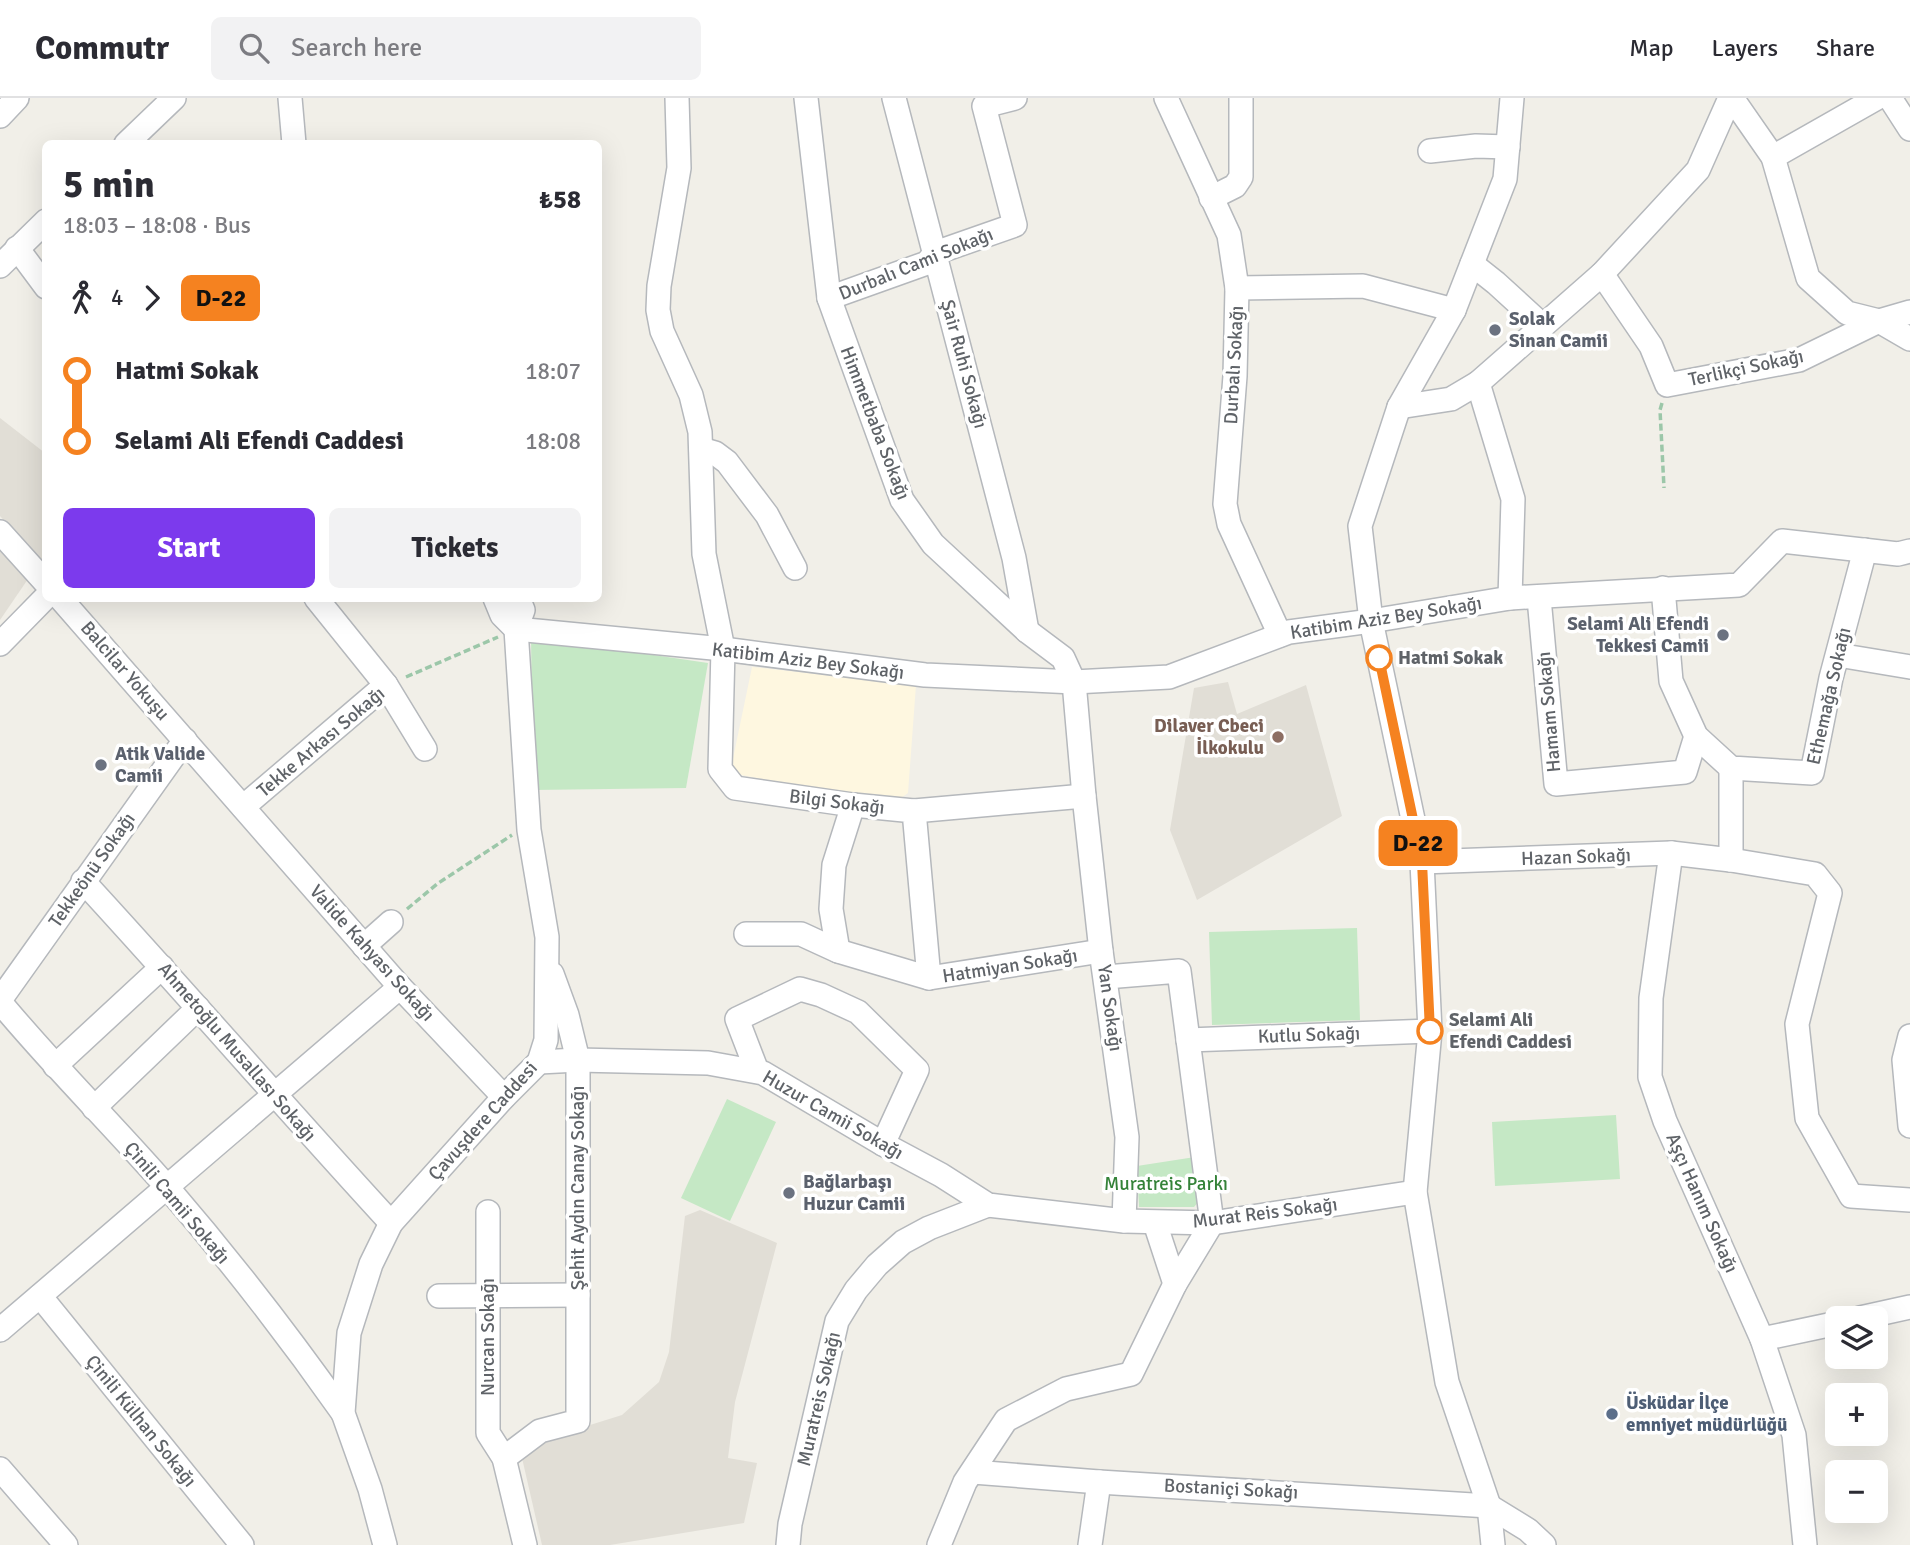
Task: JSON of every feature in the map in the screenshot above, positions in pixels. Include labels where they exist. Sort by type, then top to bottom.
[{"type":"street","points":[[0,116],[17,98]]},
{"type":"street","points":[[130,140],[174,98]]},
{"type":"street","points":[[290,98],[294,140]]},
{"type":"street","points":[[306,98],[309,140]]},
{"type":"street","name":"Bilgi Sokağı","points":[[677,98],[679,168],[659,286],[658,310],[662,331],[696,412],[701,449],[705,554],[723,649],[720,769],[735,789],[914,811]]},
{"type":"street","name":"Himmetbaba Sokağı","points":[[806,98],[829,298],[902,500],[933,544],[1027,631],[1063,658],[1074,682]]},
{"type":"street","name":"Şair Ruhi Sokağı","points":[[894,98],[1014,558],[1027,631]]},
{"type":"street","name":"Durbalı Cami Sokağı","points":[[829,298],[927,263],[935,253],[1015,225],[984,106],[1016,98]]},
{"type":"street","name":"Durbalı Sokağı","points":[[1166,98],[1230,235],[1237,288],[1235,376],[1225,503],[1229,524],[1280,635]]},
{"type":"street","points":[[1211,198],[1235,186],[1241,177],[1241,98]]},
{"type":"street","points":[[1493,1545],[1489,1506],[1447,1382],[1415,1192],[1430,1031],[1422,862],[1371,621],[1360,526],[1399,407],[1454,310],[1505,179],[1512,98]]},
{"type":"street","points":[[1399,407],[1451,399],[1478,383],[1602,274],[1698,170],[1731,98],[1773,157],[1808,278],[1847,313],[1879,321],[1910,338]]},
{"type":"street","points":[[1773,157],[1848,105],[1877,98]]},
{"type":"street","points":[[1890,98],[1910,129]]},
{"type":"street","points":[[1430,151],[1476,146],[1508,147]]},
{"type":"street","points":[[0,266],[9,252],[42,224]]},
{"type":"street","points":[[9,252],[42,283]]},
{"type":"street","points":[[1472,264],[1496,282],[1543,326]]},
{"type":"street","points":[[1602,274],[1651,346],[1667,384]]},
{"type":"street","points":[[1237,288],[1363,286],[1454,310]]},
{"type":"street","name":"Terlikçi Sokağı","points":[[1667,384],[1799,360],[1879,321],[1910,312]]},
{"type":"street","points":[[1478,383],[1513,499],[1510,598]]},
{"type":"street","points":[[701,449],[715,453],[727,462],[766,514],[795,568]]},
{"type":"street","points":[[0,532],[42,579]]},
{"type":"street","name":"Katibim Aziz Bey Sokağı","points":[[516,629],[723,649],[925,676],[1074,682],[1169,677],[1289,632],[1510,598],[1739,585],[1782,541],[1898,554],[1910,551]]},
{"type":"street","name":"Ethemağa Sokağı","points":[[1731,768],[1812,773],[1865,550]]},
{"type":"street","points":[[1663,588],[1671,681],[1696,736],[1731,768],[1731,860]]},
{"type":"street","name":"Hamam Sokağı","points":[[1539,598],[1556,784],[1685,772],[1696,736]]},
{"type":"street","points":[[0,644],[42,601]]},
{"type":"street","points":[[319,602],[386,685],[425,749]]},
{"type":"street","points":[[497,602],[502,615],[516,629]]},
{"type":"street","name":"Çavuşdere Caddesi","points":[[385,1545],[370,1489],[343,1413],[349,1333],[371,1264],[391,1223],[504,1097],[540,1062],[546,1040],[547,937],[529,830],[516,629],[523,610],[520,602]]},
{"type":"street","name":"Balcilar Yokuşu","points":[[74,603],[243,807]]},
{"type":"street","points":[[1838,655],[1910,667]]},
{"type":"street","name":"Yan Sokağı","points":[[1074,682],[1101,951],[1127,1137],[1124,1221]]},
{"type":"street","name":"Tekke Arkası Sokağı","points":[[243,807],[386,685]]},
{"type":"street","name":"Tekkeönü Sokağı","points":[[0,1001],[185,740]]},
{"type":"street","points":[[929,978],[914,811],[1084,796]]},
{"type":"street","points":[[838,951],[831,909],[834,865],[853,805]]},
{"type":"street","name":"Valide Kahyası Sokağı","points":[[243,807],[400,987],[504,1097]]},
{"type":"street","name":"Hazan Sokağı","points":[[1422,862],[1671,853],[1815,874],[1830,893],[1797,1024],[1807,1118],[1851,1196],[1910,1200]]},
{"type":"street","name":"Aşçı Hanım Sokağı","points":[[1671,853],[1651,999],[1650,1077],[1665,1121],[1762,1339],[1794,1435],[1805,1545]]},
{"type":"street","name":"Ahmetoğlu Musallası Sokağı","points":[[83,881],[391,1223]]},
{"type":"street","points":[[364,946],[391,922]]},
{"type":"street","name":"Hatmiyan Sokağı","points":[[746,934],[801,934],[838,951],[929,978],[1101,951]]},
{"type":"street","name":"Şehit Aydın Canay Sokağı","points":[[504,1458],[540,1431],[579,1421],[578,1060],[567,1014],[547,960]]},
{"type":"street","points":[[55,1066],[162,967]]},
{"type":"street","points":[[939,1545],[965,1482],[1006,1420],[1066,1389],[1131,1374],[1175,1284],[1212,1223],[1178,971],[1106,977]]},
{"type":"street","points":[[0,1331],[400,987]]},
{"type":"street","points":[[757,1071],[737,1019],[800,989],[821,995],[858,1012],[917,1070],[883,1144]]},
{"type":"street","name":"Çinili Camii Sokağı","points":[[0,1001],[55,1066],[167,1187],[295,1345],[343,1413]]},
{"type":"street","points":[[94,1108],[198,1008]]},
{"type":"street","name":"Kutlu Sokağı","points":[[1188,1040],[1430,1031]]},
{"type":"street","points":[[1910,1037],[1904,1060],[1910,1126]]},
{"type":"street","name":"Huzur Camii Sokağı","points":[[540,1062],[578,1060],[708,1063],[757,1071],[941,1175],[988,1205]]},
{"type":"street","name":"Murat Reis Sokağı","points":[[988,1205],[1124,1221],[1212,1223],[1415,1192]]},
{"type":"street","name":"Muratreis Sokağı","points":[[788,1545],[790,1524],[837,1321],[849,1300],[877,1265],[902,1242],[929,1228],[988,1205]]},
{"type":"street","name":"Nurcan Sokağı","points":[[488,1212],[488,1433],[504,1458],[525,1545]]},
{"type":"street","points":[[1155,1223],[1175,1284]]},
{"type":"street","name":"Çinili Külhan Sokağı","points":[[40,1296],[242,1545]]},
{"type":"street","points":[[439,1296],[578,1296]]},
{"type":"street","points":[[1888,1312],[1910,1307]]},
{"type":"street","points":[[1762,1339],[1825,1326]]},
{"type":"street","points":[[0,1469],[66,1545]]},
{"type":"street","name":"Bostaniçi Sokağı","points":[[974,1472],[1489,1506]]},
{"type":"street","points":[[1090,1545],[1099,1482]]},
{"type":"street","points":[[1489,1506],[1528,1530],[1544,1545]]},
{"type":"path","name":"Terlikçi Sokağı","points":[[1664,488],[1660,410],[1667,384]]},
{"type":"path","name":"Tekke Arkası Sokağı","points":[[386,685],[516,629]]},
{"type":"path","points":[[391,922],[437,884],[509,836],[529,830]]},
{"type":"shaded area","points":[[0,418],[42,451],[42,563],[0,516]]},
{"type":"shaded area","points":[[0,547],[28,579],[0,620]]},
{"type":"shaded area","points":[[752,667],[916,685],[908,793],[901,798],[832,792],[730,773]]},
{"type":"shaded area","points":[[1228,682],[1237,714],[1306,685],[1342,816],[1197,900],[1170,830],[1194,688]]},
{"type":"shaded area","points":[[700,1210],[777,1243],[735,1402],[728,1458],[757,1463],[744,1523],[610,1545],[542,1545],[522,1458],[542,1440],[622,1415],[659,1382],[669,1352],[685,1216]]},
{"type":"green space","points":[[531,637],[708,663],[686,788],[533,790]]},
{"type":"green space","points":[[1357,928],[1360,1020],[1212,1025],[1209,932]]},
{"type":"green space","points":[[727,1099],[776,1122],[730,1221],[681,1198]]},
{"type":"green space","points":[[1616,1115],[1620,1179],[1495,1186],[1492,1122]]},
{"type":"green space","name":"Muratreis Parkı","points":[[1195,1157],[1200,1200],[1194,1207],[1139,1207],[1137,1166]]},
{"type":"bus line","name":"D-22","points":[[1379,658],[1422,862],[1430,1031]]},
{"type":"place","name":"Solak Sinan Camii","points":[[1495,330]]},
{"type":"place","name":"Selami Ali Efendi Tekkesi Camii","points":[[1723,635]]},
{"type":"place","name":"Hatmi Sokak","points":[[1379,658]]},
{"type":"place","name":"Dilaver Cbeci İlkokulu","points":[[1278,737]]},
{"type":"place","name":"Atik Valide Camii","points":[[101,765]]},
{"type":"place","name":"Selami Ali Efendi Caddesi","points":[[1430,1031]]},
{"type":"place","name":"Bağlarbaşı Huzur Camii","points":[[789,1193]]},
{"type":"place","name":"Üsküdar İlçe emniyet müdürlüğü","points":[[1612,1414]]}]
